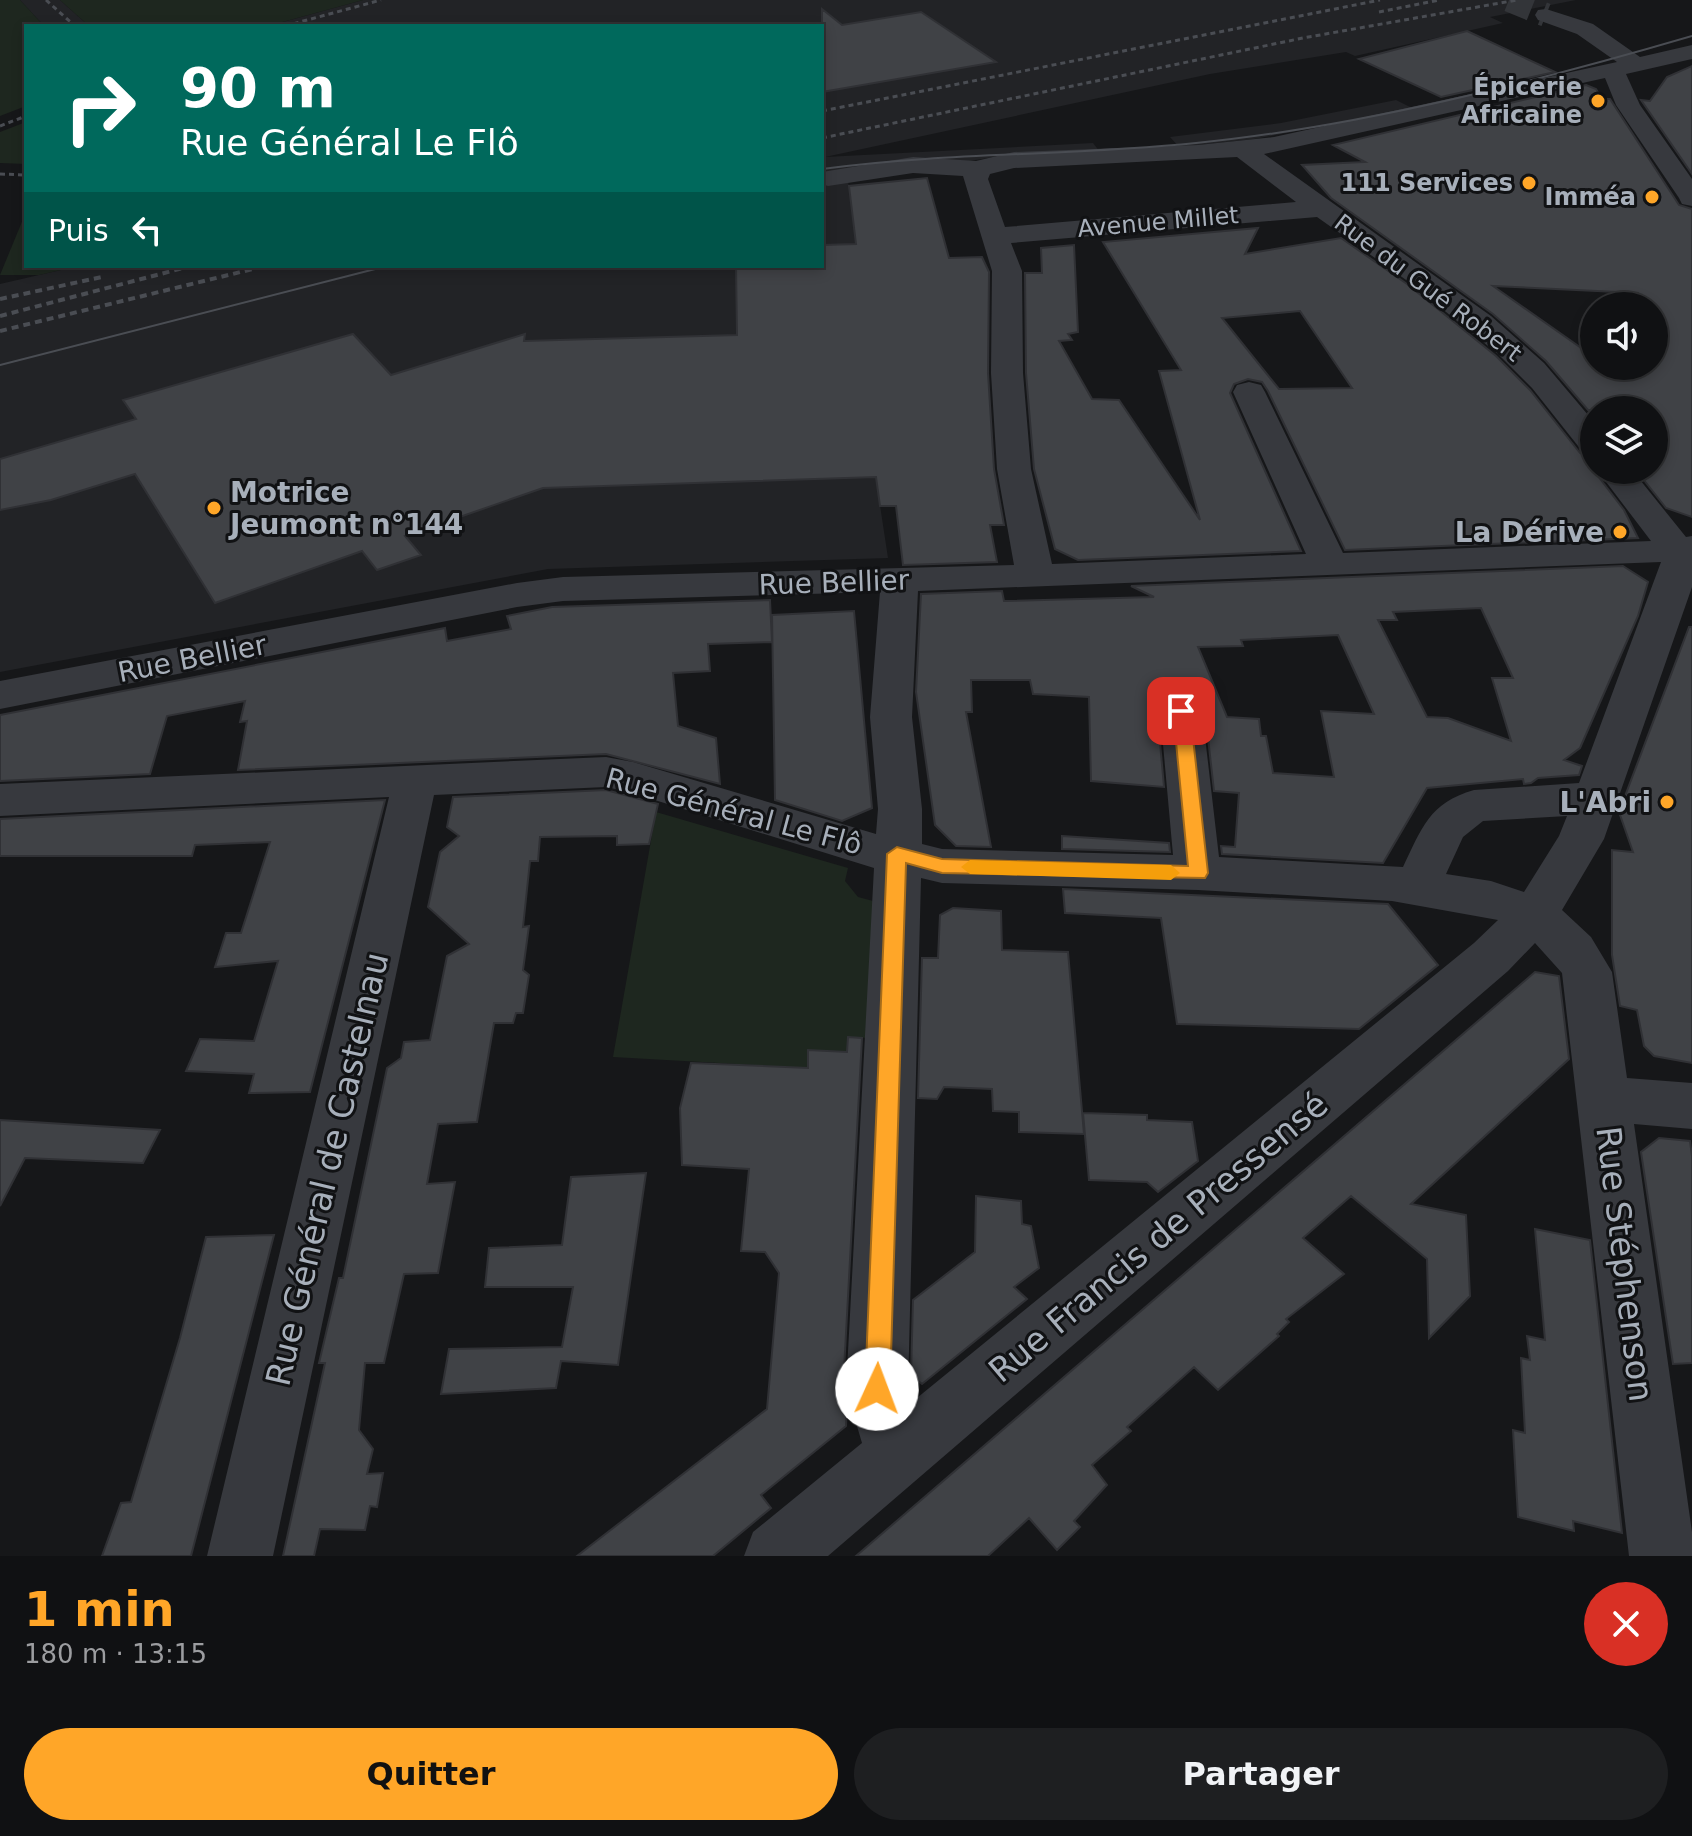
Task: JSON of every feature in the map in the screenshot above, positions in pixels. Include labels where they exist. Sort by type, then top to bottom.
[{"type":"street","points":[[828,178],[913,165],[978,169],[1014,160],[1245,150],[1692,52]]},
{"type":"street","points":[[1625,68],[1628,105],[1692,198]]},
{"type":"street","name":"Rue du Gué Robert","points":[[1245,150],[1262,166],[1509,347],[1547,384],[1580,426]]},
{"type":"street","points":[[978,169],[975,179],[1007,271],[1007,373],[1014,469],[1035,575]]},
{"type":"street","name":"Avenue Millet","points":[[994,236],[1323,208]]},
{"type":"street","points":[[1249,392],[1329,564]]},
{"type":"street","points":[[1417,886],[1444,829],[1456,816],[1474,806],[1594,798],[1678,577],[1685,548],[1627,484]]},
{"type":"street","name":"Rue Bellier","points":[[0,695],[517,595],[563,589],[897,581],[1685,548]]},
{"type":"street","points":[[897,581],[899,591],[891,717],[900,809],[877,1389],[898,1456]]},
{"type":"street","points":[[1181,711],[1198,873]]},
{"type":"street","name":"Rue Général Le Flô","points":[[0,800],[606,772],[633,777],[853,846],[942,866],[1198,873],[1417,886],[1491,899],[1535,914]]},
{"type":"street","name":"Rue Général de Castelnau","points":[[240,1556],[415,781]]},
{"type":"street","name":"Rue Francis de Pressensé","points":[[777,1556],[1491,957],[1535,914],[1581,839],[1594,798]]},
{"type":"street","name":"Rue Stéphenson","points":[[1535,914],[1574,950],[1587,972],[1662,1556]]},
{"type":"street","points":[[1603,1099],[1692,1106]]},
{"type":"shaded area","points":[[0,0],[20,0],[42,24],[24,24],[24,107],[0,116]]},
{"type":"shaded area","points":[[20,0],[60,0],[87,24],[42,24]]},
{"type":"shaded area","points":[[60,0],[363,0],[275,24],[87,24]]},
{"type":"shaded area","points":[[363,0],[1576,0],[1490,17],[1503,23],[1355,56],[1346,52],[1210,74],[825,157],[1093,143],[1100,152],[994,157],[848,181],[882,408],[878,492],[888,558],[548,569],[0,672],[0,284],[69,268],[824,268],[824,24],[275,24]]},
{"type":"shaded area","points":[[1396,100],[1414,109],[1254,139],[1179,147],[1170,137],[1281,123]]},
{"type":"shaded area","points":[[24,123],[24,164],[0,163],[0,132]]},
{"type":"shaded area","points":[[24,217],[24,268],[69,268],[39,275],[0,275]]},
{"type":"shaded area","points":[[656,812],[848,868],[845,881],[858,897],[873,901],[868,1038],[848,1037],[847,1052],[808,1050],[808,1068],[613,1057]]},
{"type":"building","points":[[822,9],[842,25],[921,12],[996,62],[824,92]]},
{"type":"building","points":[[1467,31],[1555,72],[1441,97],[1359,59]]},
{"type":"building","points":[[1692,66],[1692,174],[1641,100],[1650,101],[1667,77]]},
{"type":"building","points":[[1586,85],[1596,89],[1602,99],[1610,99],[1679,205],[1692,209],[1692,517],[1666,508],[1647,484],[1668,484],[1668,396],[1580,396],[1580,401],[1546,361],[1493,314],[1331,198],[1302,165],[1365,162],[1333,145]]},
{"type":"building","points":[[927,178],[949,258],[982,257],[989,272],[988,373],[994,469],[1004,525],[990,525],[997,562],[903,565],[896,506],[880,506],[876,477],[543,488],[405,536],[421,555],[377,570],[362,551],[215,603],[135,474],[51,500],[0,510],[0,459],[136,419],[123,400],[353,334],[391,375],[525,334],[524,341],[737,335],[736,268],[824,268],[824,245],[856,244],[849,186]]},
{"type":"building","points":[[1258,228],[1245,254],[1341,238],[1407,284],[1496,356],[1530,390],[1580,453],[1580,484],[1604,484],[1624,510],[1638,538],[1345,550],[1268,391],[1262,382],[1248,379],[1234,384],[1230,393],[1301,551],[1078,560],[1055,549],[1034,469],[1026,373],[1025,273],[1042,273],[1041,248],[1074,245],[1078,332],[1068,334],[1072,340],[1059,341],[1092,399],[1119,400],[1200,520],[1159,371],[1181,370],[1103,242]],"holes":[[[1300,311],[1352,388],[1279,389],[1222,318]]]},
{"type":"building","points":[[1623,566],[1648,582],[1638,616],[1580,748],[1564,760],[1582,766],[1579,775],[1538,778],[1524,784],[1523,779],[1427,788],[1383,863],[1222,854],[1221,846],[1235,847],[1239,793],[1214,791],[1205,711],[1199,699],[1180,694],[1165,698],[1157,709],[1164,787],[1091,781],[1089,697],[1033,694],[1030,680],[971,680],[972,712],[966,712],[991,847],[956,846],[935,825],[916,692],[921,594],[1002,591],[1004,601],[1154,597],[1131,586]],"holes":[[[1481,608],[1513,678],[1492,678],[1511,741],[1448,718],[1427,717],[1378,620],[1397,620],[1393,612]],[[1338,635],[1374,714],[1321,711],[1334,777],[1273,773],[1266,736],[1261,736],[1259,719],[1227,717],[1198,647],[1243,646],[1241,640]]]},
{"type":"building","points":[[770,600],[772,642],[708,644],[710,671],[673,673],[678,726],[716,738],[720,784],[606,754],[238,770],[247,721],[240,722],[245,701],[167,716],[150,774],[0,781],[0,715],[445,628],[447,641],[511,629],[507,616],[552,607]]},
{"type":"building","points":[[854,611],[872,808],[842,821],[775,800],[772,615]]},
{"type":"building","points":[[1689,627],[1692,627],[1692,1063],[1654,1056],[1644,1046],[1637,1010],[1620,1006],[1612,955],[1612,850],[1633,852],[1619,812]]},
{"type":"building","points":[[606,790],[658,804],[649,844],[617,845],[617,836],[540,837],[538,861],[530,861],[523,927],[529,926],[523,970],[529,975],[523,1013],[516,1013],[513,1023],[494,1023],[477,1122],[438,1124],[427,1184],[455,1182],[438,1273],[404,1274],[384,1363],[365,1363],[359,1430],[373,1449],[367,1474],[383,1473],[377,1507],[370,1506],[365,1530],[320,1529],[314,1556],[283,1556],[325,1363],[319,1363],[339,1278],[343,1278],[387,1068],[401,1058],[404,1042],[430,1040],[447,956],[469,944],[428,907],[440,852],[459,836],[447,827],[453,797]]},
{"type":"building","points":[[385,800],[310,1092],[249,1093],[254,1074],[186,1071],[200,1039],[254,1041],[278,961],[215,967],[226,933],[241,933],[270,842],[195,845],[192,856],[0,856],[0,819]]},
{"type":"building","points":[[1062,836],[1169,843],[1170,852],[1062,849]]},
{"type":"building","points":[[1063,889],[1388,904],[1438,965],[1359,1029],[1177,1024],[1161,918],[1065,913]]},
{"type":"building","points":[[953,908],[1001,911],[1002,950],[1068,952],[1084,1134],[1019,1132],[1019,1112],[993,1111],[992,1089],[944,1087],[937,1099],[918,1098],[922,958],[938,958],[940,915]]},
{"type":"building","points":[[1535,972],[1559,976],[1569,1059],[1411,1204],[1466,1215],[1470,1296],[1429,1338],[1427,1259],[1351,1196],[1303,1238],[1344,1274],[1286,1319],[1289,1322],[1277,1334],[1279,1336],[1218,1390],[1194,1367],[1127,1427],[1131,1431],[1092,1465],[1107,1485],[1074,1521],[1080,1527],[1057,1550],[1029,1518],[988,1556],[856,1556]]},
{"type":"building","points":[[848,1037],[862,1038],[843,1389],[847,1404],[846,1426],[761,1495],[771,1508],[713,1556],[577,1556],[767,1409],[779,1273],[765,1252],[741,1251],[749,1169],[682,1165],[680,1108],[691,1063],[808,1068],[808,1050],[847,1052]]},
{"type":"building","points":[[1083,1113],[1147,1115],[1147,1120],[1192,1122],[1198,1161],[1158,1192],[1147,1182],[1089,1180]]},
{"type":"building","points":[[0,1120],[160,1130],[143,1163],[25,1158],[0,1206]]},
{"type":"building","points":[[1659,1138],[1690,1141],[1692,1363],[1673,1364],[1641,1152]]},
{"type":"building","points":[[646,1173],[618,1365],[561,1361],[556,1388],[441,1394],[449,1349],[562,1347],[573,1287],[485,1287],[489,1248],[562,1245],[571,1177]]},
{"type":"building","points":[[976,1196],[1021,1201],[1022,1224],[1031,1226],[1039,1268],[1014,1287],[1027,1299],[922,1384],[911,1375],[913,1300],[975,1252]]},
{"type":"building","points":[[1535,1229],[1590,1240],[1622,1533],[1573,1521],[1574,1531],[1518,1517],[1513,1430],[1525,1433],[1521,1358],[1530,1360],[1527,1336],[1545,1340]]},
{"type":"building","points":[[274,1235],[191,1556],[102,1556],[121,1503],[131,1502],[180,1338],[206,1237]]},
{"type":"tunnel","points":[[1509,0],[1546,15]]},
{"type":"tram line","points":[[824,169],[915,160],[1149,147],[1257,136],[1446,101],[1692,36]]},
{"type":"tram line","points":[[0,365],[379,268]]},
{"type":"railway","points":[[46,0],[73,24]]},
{"type":"railway","points":[[292,24],[381,0]]},
{"type":"railway","points":[[824,111],[1380,0]]},
{"type":"railway","points":[[1379,12],[1439,0]]},
{"type":"railway","points":[[824,138],[1303,38],[1517,0]]},
{"type":"railway","points":[[0,126],[24,117]]},
{"type":"railway","points":[[0,174],[24,175]]},
{"type":"railway","points":[[0,316],[183,268]]},
{"type":"railway","points":[[0,331],[257,268]]},
{"type":"railway","points":[[0,299],[102,277]]},
{"type":"slow traffic","points":[[970,867],[1171,873]]},
{"type":"place","name":"Épicerie Africaine","points":[[1598,101]]},
{"type":"place","name":"111 Services","points":[[1529,183]]},
{"type":"place","name":"Imméa","points":[[1652,197]]},
{"type":"place","name":"Motrice Jeumont n°144","points":[[214,508]]},
{"type":"place","name":"La Dérive","points":[[1620,532]]},
{"type":"place","name":"L'Abri","points":[[1667,802]]},
{"type":"route","points":[[877,1389],[897,854],[942,866],[1198,873],[1181,711]]}]
